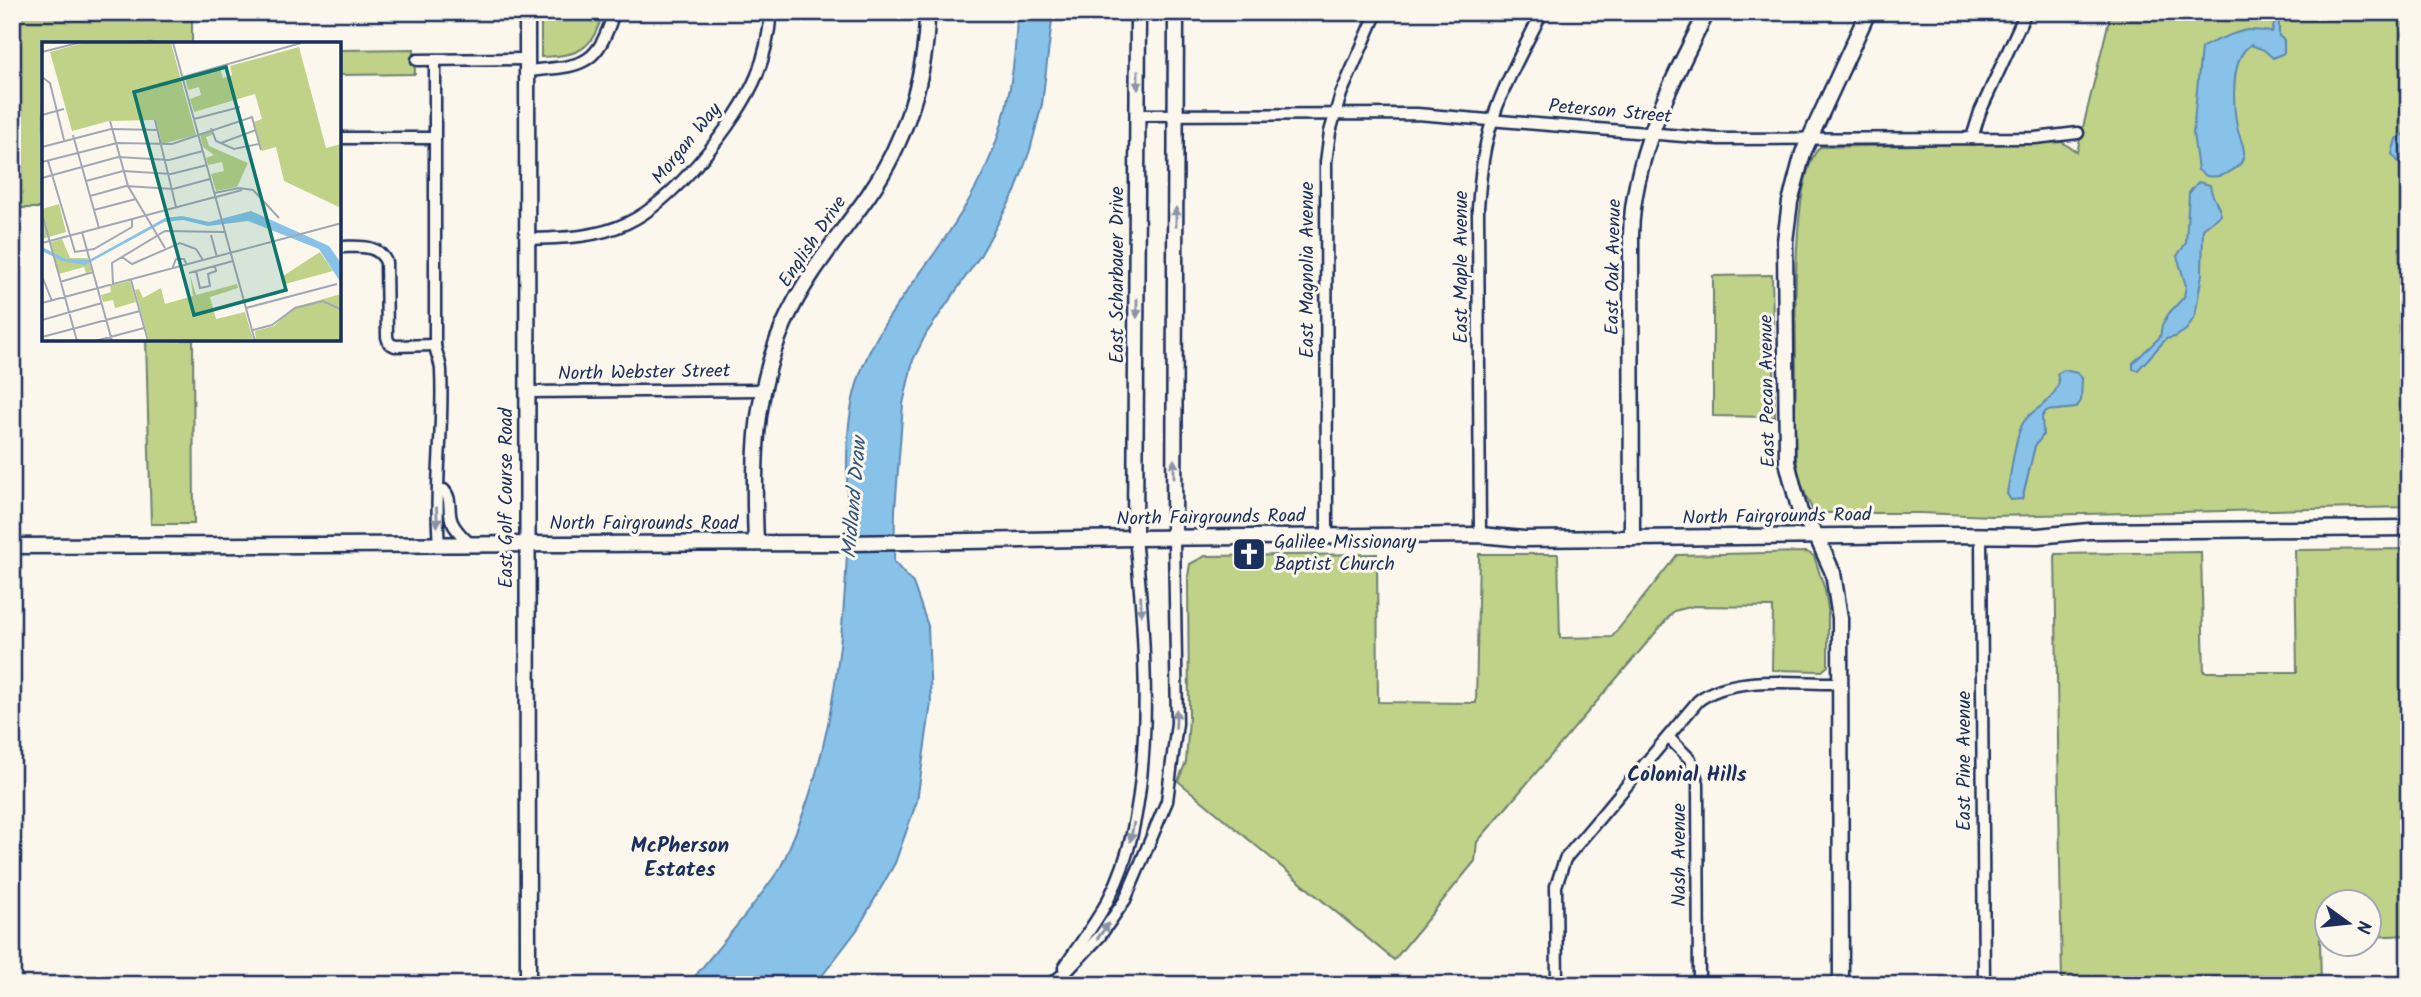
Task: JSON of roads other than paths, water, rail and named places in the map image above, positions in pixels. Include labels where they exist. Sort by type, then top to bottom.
[{"type":"main road","name":"East Golf Course Road","points":[[527,12],[527,985]]},
{"type":"main road","name":"English Drive","points":[[757,543],[756,440],[762,390],[779,336],[801,290],[832,242],[869,194],[895,147],[918,83],[925,51],[927,12]]},
{"type":"main road","name":"East Scharbauer Drive","points":[[1135,538],[1138,12]]},
{"type":"main road","points":[[1174,538],[1176,12]]},
{"type":"main road","name":"East Oak Avenue","points":[[1632,538],[1632,225],[1638,175],[1661,107],[1707,12]]},
{"type":"main road","name":"East Pecan Avenue","points":[[1841,985],[1840,618],[1837,590],[1827,556],[1799,508],[1790,477],[1786,444],[1785,241],[1790,202],[1803,153],[1868,12]]},
{"type":"main road","name":"North Fairgrounds Road","points":[[12,546],[848,544],[1480,535],[1524,539],[1816,535],[2038,536],[2089,531],[2409,528]]},
{"type":"street","points":[[417,60],[564,69],[588,60],[600,47],[614,12]]},
{"type":"street","name":"Morgan Way","points":[[527,239],[583,237],[618,227],[643,215],[669,195],[727,125],[749,92],[765,50],[771,12]]},
{"type":"street","name":"East Magnolia Avenue","points":[[1327,536],[1326,172],[1330,132],[1335,114],[1347,77],[1377,12]]},
{"type":"street","name":"East Maple Avenue","points":[[1480,535],[1478,208],[1485,150],[1493,119],[1542,12]]},
{"type":"street","points":[[1972,138],[1980,112],[2011,49],[2025,12]]},
{"type":"street","points":[[435,60],[435,345],[441,369],[439,490],[436,509],[439,545]]},
{"type":"street","name":"Peterson Street","points":[[1138,115],[1417,114],[1718,139],[2035,138],[2078,133]]},
{"type":"street","points":[[341,138],[435,138]]},
{"type":"street","points":[[341,247],[366,247],[383,255],[386,262],[389,343],[395,346],[435,345]]},
{"type":"street","name":"North Webster Street","points":[[526,392],[762,390]]},
{"type":"street","points":[[439,490],[447,493],[451,503],[451,520],[470,544]]},
{"type":"street","name":"East Pine Avenue","points":[[1981,536],[1984,985]]},
{"type":"street","points":[[1053,982],[1110,896],[1128,852],[1140,791],[1144,694],[1141,597],[1135,538]]},
{"type":"street","points":[[1053,982],[1100,936],[1125,900],[1167,801],[1177,723],[1174,538]]},
{"type":"street","points":[[1557,985],[1556,886],[1560,869],[1570,850],[1700,699],[1717,689],[1746,683],[1840,683]]},
{"type":"street","name":"Nash Avenue","points":[[1668,737],[1690,759],[1698,783],[1699,985]]},
{"type":"water","name":"Midland Draw","points":[[1017,12],[1053,12],[1042,104],[1030,150],[1015,192],[980,256],[926,334],[913,360],[903,404],[894,562],[913,583],[928,626],[931,703],[917,801],[895,863],[857,930],[815,985],[688,985],[780,868],[807,802],[826,733],[838,661],[847,554],[847,445],[852,401],[864,363],[881,330],[950,230],[986,166],[1007,102]]},
{"type":"water","points":[[2268,12],[2282,12],[2279,16],[2279,36],[2284,40],[2284,53],[2273,58],[2264,50],[2251,45],[2244,51],[2236,70],[2234,94],[2238,129],[2244,149],[2243,158],[2231,171],[2219,176],[2207,176],[2198,170],[2193,133],[2201,48],[2245,31],[2272,32],[2275,20]]},
{"type":"water","points":[[2409,131],[2409,172],[2392,154],[2396,139]]},
{"type":"water","points":[[2198,182],[2210,185],[2221,215],[2203,229],[2202,274],[2195,316],[2186,330],[2166,339],[2138,370],[2133,369],[2133,363],[2160,337],[2162,325],[2169,313],[2184,297],[2186,286],[2177,256],[2186,243],[2189,193]]},
{"type":"water","points":[[2064,370],[2077,373],[2082,378],[2081,401],[2076,408],[2046,411],[2042,417],[2043,435],[2035,446],[2022,499],[2011,500],[2007,494],[2021,427],[2030,415],[2051,397],[2059,382],[2057,374]]},
{"type":"place","name":"Galilee Missionary Baptist Church","points":[[1249,554]]},
{"type":"district","name":"Colonial Hills","points":[[1687,775]]},
{"type":"district","name":"McPherson Estates","points":[[680,858]]}]
